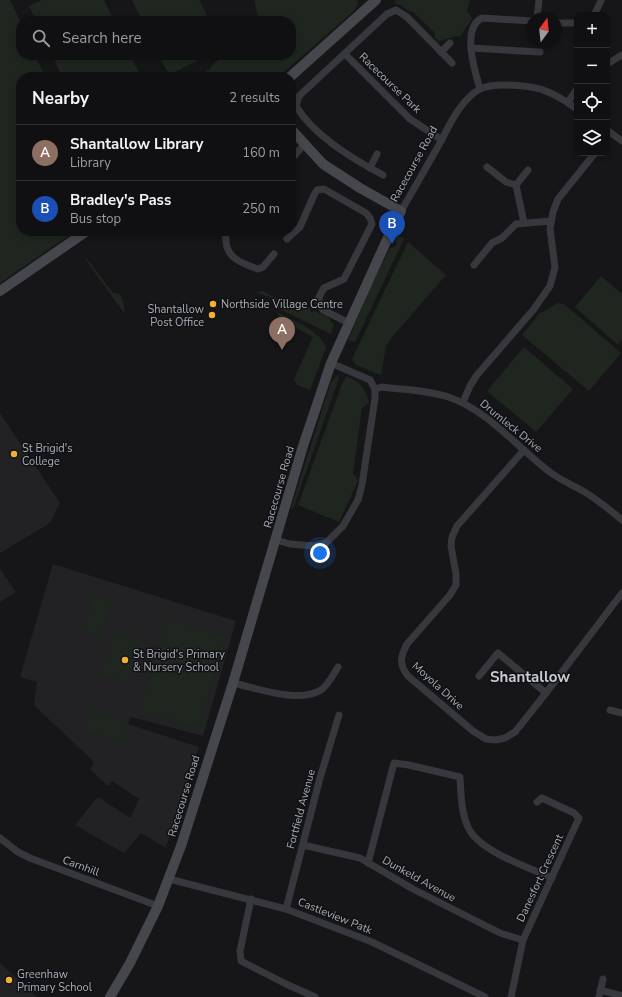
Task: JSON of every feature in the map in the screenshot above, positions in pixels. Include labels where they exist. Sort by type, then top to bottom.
[{"type":"main road","points":[[295,72],[372,1]]},
{"type":"main road","points":[[296,134],[323,164],[360,188],[401,211]]},
{"type":"main road","name":"Racecourse Road","points":[[115,996],[158,906],[181,846],[233,683],[303,446],[332,363],[349,322],[401,211]]},
{"type":"main road","points":[[0,291],[80,236]]},
{"type":"street","points":[[538,12],[539,0]]},
{"type":"street","points":[[596,12],[601,2]]},
{"type":"street","name":"Racecourse Park","points":[[383,175],[334,145],[302,115],[296,106],[299,96],[387,14],[396,10],[407,17],[452,63]]},
{"type":"street","points":[[526,21],[482,18],[477,20],[471,40],[471,48],[480,89],[487,86],[537,88],[548,91],[574,107]]},
{"type":"street","points":[[562,23],[574,23]]},
{"type":"street","points":[[441,52],[450,43]]},
{"type":"street","points":[[471,48],[540,52]]},
{"type":"street","name":"Racecourse Park","points":[[345,54],[410,119],[442,140]]},
{"type":"street","points":[[610,62],[622,55]]},
{"type":"street","name":"Racecourse Road","points":[[401,211],[458,111],[471,96],[480,89]]},
{"type":"street","points":[[568,102],[574,93]]},
{"type":"street","points":[[610,134],[622,141]]},
{"type":"street","points":[[296,154],[305,144]]},
{"type":"street","points":[[370,168],[377,154]]},
{"type":"street","points":[[462,402],[477,374],[534,309],[550,286],[555,267],[550,229],[553,212],[558,199],[593,156]]},
{"type":"street","points":[[487,167],[506,182],[516,185]]},
{"type":"street","points":[[516,185],[528,170]]},
{"type":"street","points":[[516,185],[524,223]]},
{"type":"street","points":[[296,231],[300,227],[317,190],[324,189],[366,213],[370,218],[372,224],[344,279],[324,288],[319,297],[319,303],[323,310],[349,322]]},
{"type":"street","points":[[474,265],[492,243],[502,238],[516,224],[551,221]]},
{"type":"street","points":[[226,236],[226,248],[233,258],[252,267],[258,269],[263,267],[274,254]]},
{"type":"street","points":[[287,239],[290,236]]},
{"type":"street","points":[[276,540],[290,544],[314,546],[326,543],[343,526],[358,500],[362,484],[375,398],[375,389],[370,380],[332,363]]},
{"type":"street","name":"Drumleck Drive","points":[[375,389],[382,387],[429,393],[450,397],[462,402],[479,413],[552,473],[584,492],[622,520]]},
{"type":"street","name":"Moyola Drive","points":[[524,450],[457,526],[452,537],[451,546],[456,574],[456,585],[450,596],[407,644],[402,653],[402,669],[408,676],[473,731],[486,739],[496,740],[505,738],[515,732],[580,650],[622,593]]},
{"type":"street","points":[[479,676],[498,653],[546,693]]},
{"type":"street","points":[[233,683],[271,692],[292,695],[308,695],[321,690],[328,684],[338,667]]},
{"type":"street","points":[[610,710],[622,714]]},
{"type":"street","name":"Fortfield Avenue","points":[[286,908],[339,715]]},
{"type":"street","points":[[368,863],[394,763],[460,777],[464,815],[470,831],[483,846],[552,878]]},
{"type":"street","name":"Danesfort Crescent","points":[[511,997],[523,940],[580,818],[574,813],[542,798],[536,802]]},
{"type":"street","name":"Carnhill","points":[[0,838],[18,852],[30,858],[158,906]]},
{"type":"street","name":"Dunkeld Avenue","points":[[303,845],[360,858],[413,888],[500,933],[523,940]]},
{"type":"street","name":"Castleview Patk","points":[[169,879],[286,908],[372,942],[485,997]]},
{"type":"street","points":[[251,899],[240,951],[241,961],[315,997]]},
{"type":"street","points":[[603,979],[600,994],[622,996]]},
{"type":"shaded area","points":[[0,0],[10,0],[18,16],[16,16],[16,60],[37,60],[43,72],[16,72],[16,236],[68,236],[0,283]]},
{"type":"shaded area","points":[[42,0],[104,0],[112,16],[34,16],[29,6]]},
{"type":"shaded area","points":[[132,0],[199,0],[207,16],[140,16]]},
{"type":"shaded area","points":[[254,0],[357,0],[358,3],[355,10],[284,72],[206,72],[218,60],[296,60],[296,16],[258,16]]},
{"type":"shaded area","points":[[397,0],[470,0],[467,11],[472,18],[461,37],[456,36],[439,41],[435,38],[435,33],[413,12],[394,3]]},
{"type":"shaded area","points":[[54,60],[132,60],[138,72],[60,72]]},
{"type":"shaded area","points":[[162,60],[198,60],[175,72],[168,72]]},
{"type":"shaded area","points":[[396,236],[404,239],[355,342],[348,340],[371,286],[390,248],[395,247],[397,243],[394,240]]},
{"type":"shaded area","points":[[408,242],[446,275],[386,346],[381,375],[356,365],[352,359]]},
{"type":"shaded area","points":[[85,259],[87,259],[113,293],[120,294],[124,305],[125,314]]},
{"type":"shaded area","points":[[601,276],[622,294],[622,340],[618,345],[575,307]]},
{"type":"shaded area","points":[[263,291],[282,302],[306,301],[311,312],[315,311],[328,317],[334,325],[331,334],[277,308],[279,301],[256,292]]},
{"type":"shaded area","points":[[558,303],[564,304],[621,353],[589,391],[522,335],[539,314]]},
{"type":"shaded area","points":[[277,312],[311,330],[326,347],[310,390],[297,385],[294,379],[313,337],[280,319]]},
{"type":"shaded area","points":[[524,347],[573,389],[536,432],[487,391]]},
{"type":"shaded area","points":[[340,375],[293,509],[291,508],[331,382]]},
{"type":"shaded area","points":[[346,376],[355,380],[362,386],[369,403],[362,408],[353,473],[358,481],[339,522],[298,505]]},
{"type":"shaded area","name":"St Brigid's College","points":[[0,413],[60,503],[50,523],[0,553]]},
{"type":"shaded area","name":"St Brigid's Primary & Nursery School","points":[[53,564],[236,621],[203,736],[131,717],[128,724],[199,747],[166,848],[141,833],[124,853],[75,825],[98,797],[130,818],[139,799],[112,781],[108,786],[90,769],[94,762],[34,705],[37,682],[20,677]]},
{"type":"shaded area","points":[[0,569],[16,592],[0,602]]},
{"type":"shaded area","points":[[94,595],[112,600],[101,637],[83,631]]},
{"type":"shaded area","points":[[166,619],[226,637],[199,728],[139,711]]},
{"type":"shaded area","points":[[115,631],[141,639],[128,683],[101,675]]},
{"type":"shaded area","points":[[92,709],[128,722],[121,743],[84,730]]},
{"type":"shaded area","name":"Greenhaw Primary School","points":[[0,963],[37,997],[0,997]]},
{"type":"place","name":"Bradley's Pass","points":[[392,244]]},
{"type":"place","name":"Northside Village Centre","points":[[213,304]]},
{"type":"place","name":"Shantallow Post Office","points":[[212,315]]},
{"type":"place","name":"Shantallow Library","points":[[282,350]]},
{"type":"place","name":"St Brigid's College","points":[[14,454]]},
{"type":"place","name":"St Brigid's Primary & Nursery School","points":[[125,660]]},
{"type":"place","name":"Greenhaw Primary School","points":[[9,980]]},
{"type":"district","name":"Shantallow","points":[[530,677]]}]
